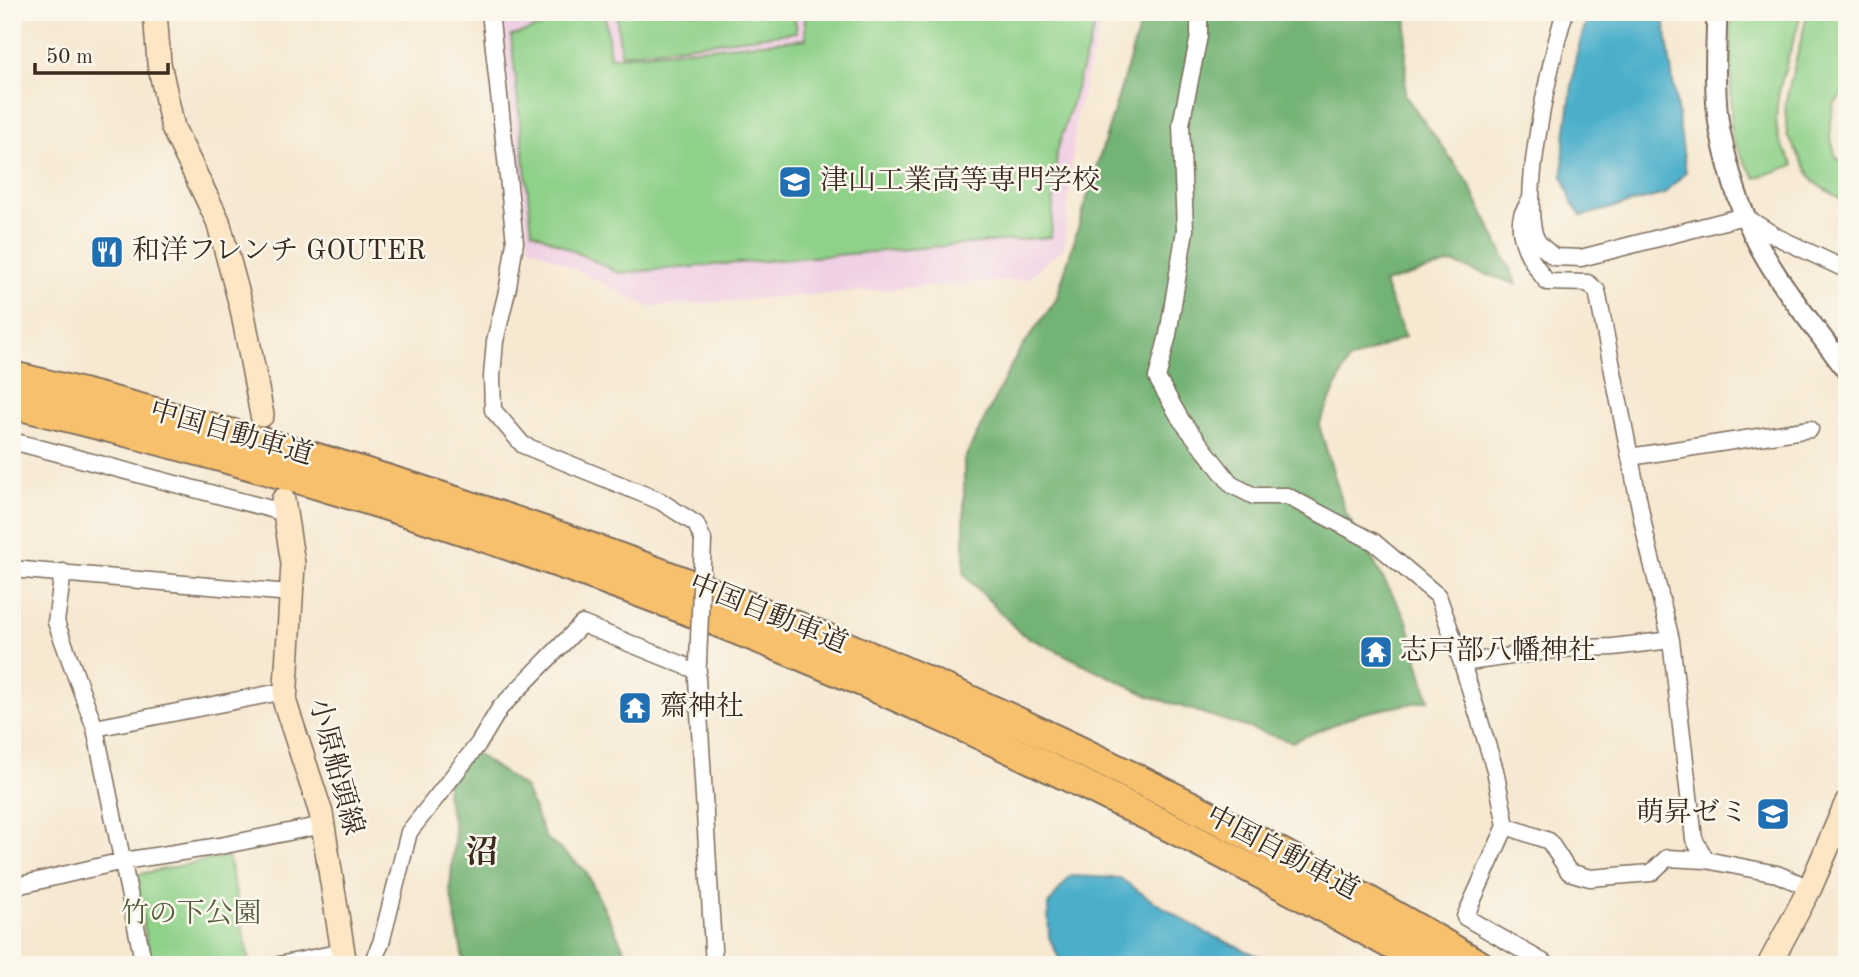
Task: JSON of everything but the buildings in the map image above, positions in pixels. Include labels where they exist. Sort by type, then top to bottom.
[{"type":"highway","name":"中国自動車道","points":[[12,376],[131,405],[362,471],[544,531],[733,600],[968,699],[1090,757],[1325,876],[1480,965]]},
{"type":"highway","name":"中国自動車道","points":[[12,404],[126,432],[359,499],[511,548],[737,631],[960,726],[1081,783],[1316,902],[1427,965]]},
{"type":"main road","points":[[155,12],[159,63],[173,128],[218,221],[242,309],[262,415]]},
{"type":"main road","name":"小原船頭線","points":[[285,507],[293,564],[285,703],[321,813],[343,958]]},
{"type":"main road","points":[[1769,965],[1810,888],[1838,845],[1847,802]]},
{"type":"street","points":[[490,12],[515,242],[495,341],[493,410],[523,445],[660,501],[696,524],[703,540],[698,666],[714,965]]},
{"type":"street","points":[[1199,12],[1199,36],[1181,124],[1185,230],[1168,335],[1157,379],[1181,420],[1232,485],[1254,496],[1287,496],[1362,535],[1438,596],[1495,770],[1506,826],[1465,917],[1548,965]]},
{"type":"street","points":[[1564,12],[1542,111],[1530,200],[1537,242],[1554,257],[1581,258],[1744,216],[1777,237],[1847,270]]},
{"type":"street","points":[[1717,12],[1716,81],[1720,128],[1730,174],[1744,216],[1771,265],[1847,371]]},
{"type":"street","points":[[1530,200],[1522,216],[1524,240],[1531,262],[1547,282],[1588,283],[1597,291],[1630,457],[1671,640],[1694,839],[1706,860]]},
{"type":"street","points":[[1630,457],[1810,429]]},
{"type":"street","points":[[12,441],[285,507]]},
{"type":"street","points":[[12,569],[290,593]]},
{"type":"street","points":[[63,572],[56,622],[95,728],[144,965]]},
{"type":"street","points":[[370,965],[381,943],[409,832],[479,743],[500,708],[582,624],[698,666]]},
{"type":"street","points":[[1462,663],[1560,649],[1613,647],[1671,640]]},
{"type":"street","points":[[95,728],[285,691]]},
{"type":"street","points":[[12,887],[123,861],[220,846],[323,825]]},
{"type":"street","points":[[1506,826],[1549,841],[1569,872],[1590,878],[1651,873],[1667,858],[1706,860],[1777,874],[1810,888]]},
{"type":"street","points":[[279,965],[343,958]]},
{"type":"shaded area","name":"津山工業高等専門学校","points":[[499,12],[1104,12],[1076,117],[1064,247],[1027,279],[650,307],[529,246]]},
{"type":"green space","name":"津山工業高等専門学校","points":[[551,12],[605,12],[610,57],[806,39],[804,12],[1099,12],[1057,152],[1051,237],[619,273],[532,231],[511,36],[543,26]]},
{"type":"green space","points":[[616,12],[794,12],[797,32],[621,54]]},
{"type":"green space","points":[[1144,12],[1407,12],[1405,95],[1470,185],[1517,284],[1451,263],[1384,283],[1405,337],[1348,361],[1319,425],[1345,511],[1407,621],[1429,700],[1359,714],[1292,742],[1149,696],[1020,633],[964,574],[964,460],[1016,356],[1056,300]]},
{"type":"green space","points":[[1731,12],[1801,12],[1776,111],[1780,141],[1794,165],[1756,178],[1731,135]]},
{"type":"green space","points":[[1808,12],[1847,12],[1847,88],[1833,106],[1830,135],[1836,157],[1847,165],[1847,203],[1814,182],[1787,135],[1785,104]]},
{"type":"green space","points":[[475,753],[525,788],[545,837],[585,870],[632,965],[464,965],[450,889],[455,832],[446,793],[455,757]]},
{"type":"green space","name":"竹の下公園","points":[[228,856],[250,965],[151,965],[135,879],[140,874]]},
{"type":"water","points":[[1589,12],[1663,12],[1686,172],[1664,194],[1582,216],[1572,203],[1563,176],[1564,145],[1576,56]]},
{"type":"water","points":[[1070,876],[1120,878],[1202,931],[1278,965],[1062,965],[1049,937],[1048,905]]},
{"type":"place","name":"津山工業高等専門学校","points":[[795,182]]},
{"type":"place","name":"和洋フレンチ GOUTER","points":[[107,252]]},
{"type":"place","name":"志戸部八幡神社","points":[[1376,652]]},
{"type":"place","name":"齋神社","points":[[635,708]]},
{"type":"place","name":"萌昇ゼミ","points":[[1773,814]]},
{"type":"district","name":"沼","points":[[482,854]]}]
